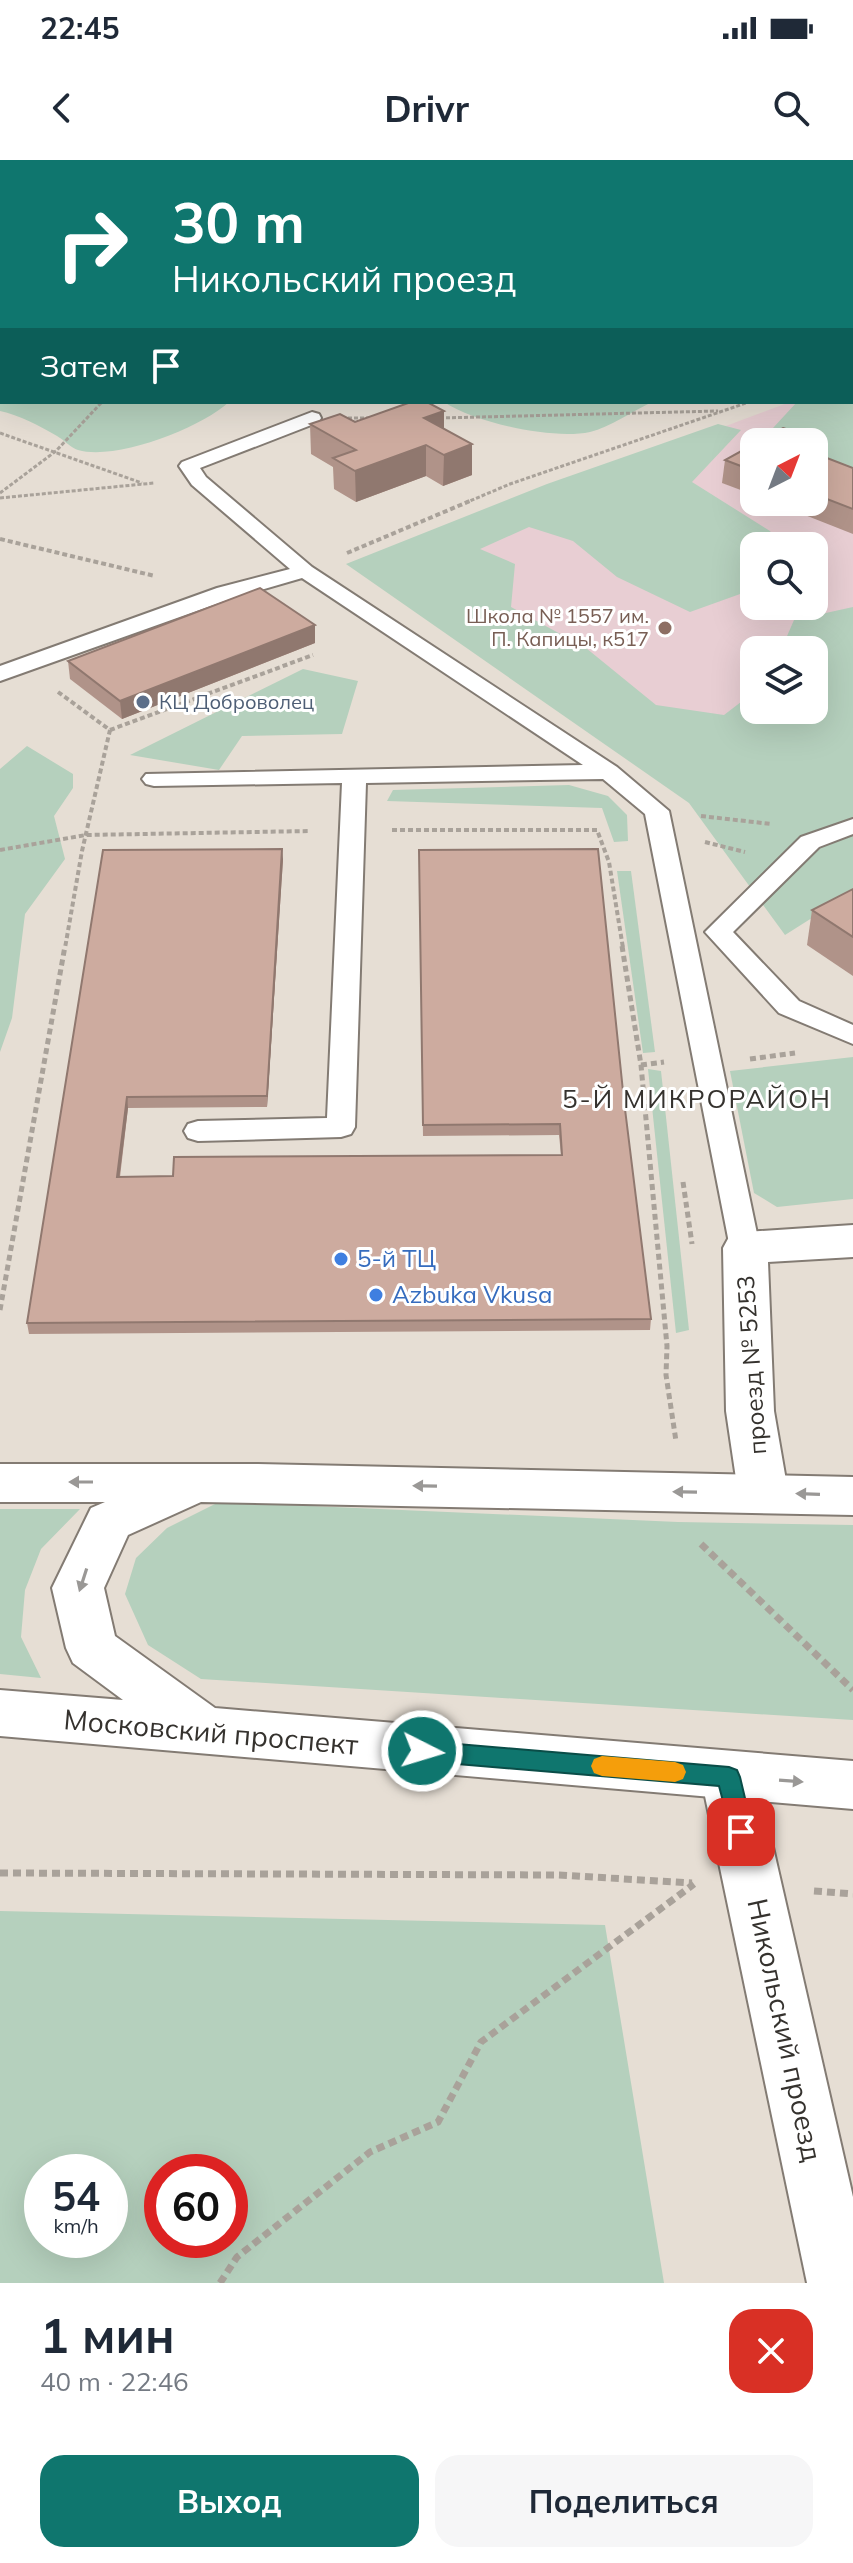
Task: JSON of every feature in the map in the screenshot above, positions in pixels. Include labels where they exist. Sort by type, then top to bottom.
[{"type":"main road","name":"проезд № 5253","points":[[763,1492],[750,1411],[745,1248],[853,1241]]},
{"type":"main road","points":[[198,1482],[109,1522],[78,1588],[92,1648],[207,1733]]},
{"type":"main road","points":[[0,1483],[198,1482],[853,1496]]},
{"type":"main road","name":"Московский проспект","points":[[0,1713],[207,1733],[853,1785]]},
{"type":"main road","name":"Никольский проезд","points":[[729,1777],[840,2283]]},
{"type":"lane","points":[[312,418],[189,466],[199,481],[305,571],[609,772],[659,821],[745,1248]]},
{"type":"lane","points":[[0,674],[225,593],[305,571]]},
{"type":"lane","points":[[154,779],[609,772]]},
{"type":"lane","points":[[198,1131],[341,1127],[354,778]]},
{"type":"lane","points":[[853,826],[810,842],[718,932],[789,1007],[853,1035]]},
{"type":"path","points":[[0,496],[56,451],[100,404]]},
{"type":"path","points":[[305,571],[510,484],[743,404]]},
{"type":"path","points":[[427,418],[723,411]]},
{"type":"path","points":[[312,418],[383,418]]},
{"type":"path","points":[[0,433],[144,484]]},
{"type":"path","points":[[0,496],[199,481]]},
{"type":"path","points":[[0,539],[225,593]]},
{"type":"path","points":[[110,730],[313,655]]},
{"type":"path","points":[[22,666],[110,730]]},
{"type":"path","points":[[0,1310],[2,1282],[86,835],[110,730]]},
{"type":"path","points":[[659,821],[773,825]]},
{"type":"path","points":[[659,821],[789,863]]},
{"type":"path","points":[[0,850],[86,835],[597,830],[609,862],[641,1065],[667,1346],[666,1375],[676,1441]]},
{"type":"path","points":[[662,1047],[664,1062]]},
{"type":"path","points":[[641,1065],[779,1058],[809,1050]]},
{"type":"path","points":[[681,1171],[693,1248]]},
{"type":"path","points":[[689,1533],[853,1690]]},
{"type":"path","points":[[0,1873],[559,1875],[853,1894]]},
{"type":"path","points":[[220,2283],[237,2257],[370,2152],[438,2122],[481,2042],[695,1883]]},
{"type":"shaded area","name":"Школа № 1557 им. П. Капицы, к517","points":[[785,404],[846,404],[853,408],[853,797],[786,819],[367,560]]},
{"type":"green space","points":[[0,404],[226,404],[199,422],[157,440],[114,451],[94,452],[75,449],[37,425],[0,411]]},
{"type":"green space","points":[[448,404],[648,404],[605,426],[574,434],[515,428]]},
{"type":"green space","points":[[795,404],[853,404],[853,472],[828,464],[828,428],[773,428]]},
{"type":"green space","points":[[718,424],[740,430],[692,482],[740,512],[740,516],[746,516],[771,532],[740,532],[740,594],[690,612],[617,577],[573,541],[529,527],[480,549],[515,564],[511,607],[586,648],[656,705],[724,715],[740,703],[740,724],[828,724],[828,636],[787,636],[794,620],[828,620],[828,613],[853,607],[853,892],[785,935],[689,803],[346,564],[547,484]]},
{"type":"green space","points":[[303,669],[358,681],[342,734],[242,736],[219,770],[130,755]]},
{"type":"green space","points":[[27,746],[73,774],[73,788],[54,816],[65,859],[25,914],[12,1018],[0,1052],[0,769]]},
{"type":"green space","points":[[569,785],[608,796],[627,815],[628,841],[614,842],[602,808],[387,801],[393,790]]},
{"type":"green space","points":[[617,871],[631,871],[655,1052],[643,1053]]},
{"type":"green space","points":[[853,1057],[853,1199],[777,1207],[754,1193],[730,1071]]},
{"type":"green space","points":[[648,1069],[661,1071],[689,1330],[676,1333]]},
{"type":"green space","points":[[219,1502],[678,1522],[853,1525],[853,1720],[201,1679],[148,1645],[125,1594],[136,1558],[167,1528]]},
{"type":"green space","points":[[0,1509],[80,1509],[41,1549],[25,1590],[21,1637],[41,1678],[0,1674]]},
{"type":"green space","points":[[0,1911],[605,1925],[664,2283],[0,2283]]},
{"type":"building","points":[[405,404],[431,404],[444,411],[424,418],[472,444],[444,455],[426,445],[355,471],[333,458],[356,450],[310,424],[340,414],[355,422]]},
{"type":"building","points":[[740,452],[740,466],[725,460]]},
{"type":"building","points":[[828,458],[853,468],[853,509],[828,499]]},
{"type":"building","points":[[260,588],[315,625],[120,701],[68,661]]},
{"type":"building","points":[[282,849],[267,1096],[127,1097],[117,1177],[173,1176],[174,1157],[562,1155],[560,1124],[423,1125],[419,850],[598,849],[624,1101],[651,1319],[27,1323],[103,850]]},
{"type":"building","points":[[853,889],[853,937],[812,910]]},
{"type":"slow traffic","points":[[602,1766],[675,1772]]},
{"type":"place","name":"Школа № 1557 им. П. Капицы, к517","points":[[665,628]]},
{"type":"place","name":"КЦ Доброволец","points":[[143,702]]},
{"type":"place","name":"5-й ТЦ","points":[[341,1259]]},
{"type":"place","name":"Azbuka Vkusa","points":[[376,1295]]},
{"type":"district","name":"5-Й МИКРОРАЙОН","points":[[697,1099]]},
{"type":"route","points":[[422,1751],[729,1777],[741,1832]]}]
